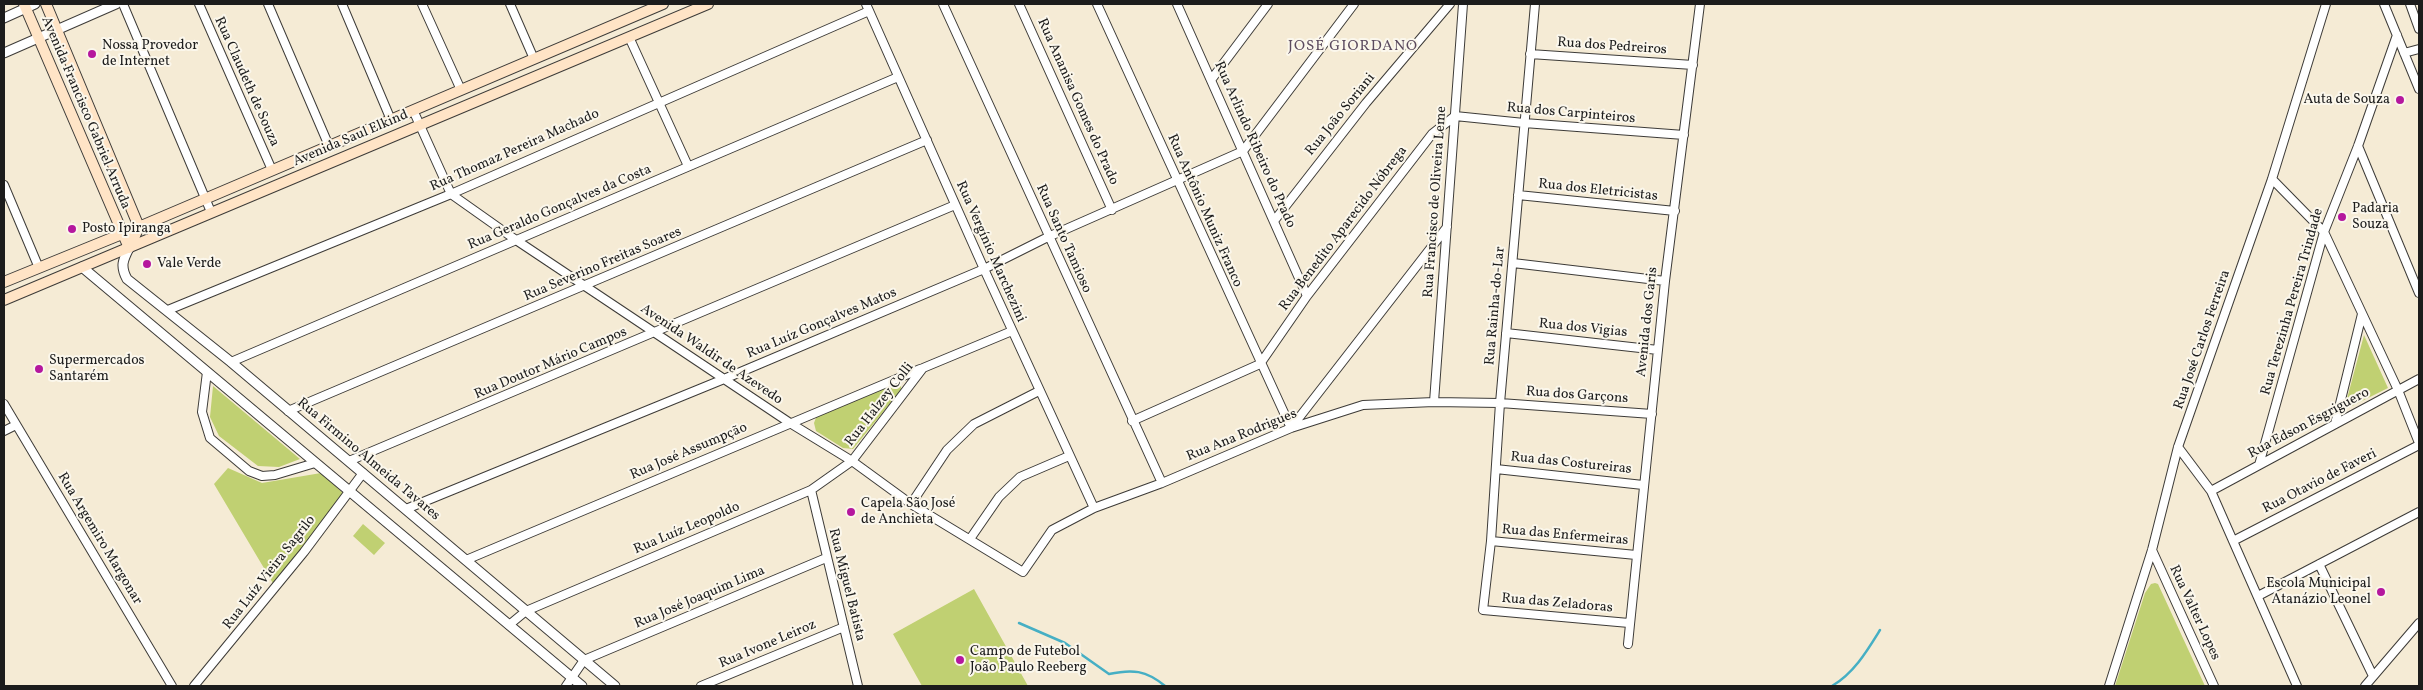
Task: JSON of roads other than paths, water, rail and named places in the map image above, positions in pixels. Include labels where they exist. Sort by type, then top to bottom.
[{"type":"main road","name":"Avenida Francisco Gabriel Arruda","points":[[46,4],[139,227]]},
{"type":"main road","name":"Avenida Saul Elkind","points":[[4,282],[139,227],[663,4]]},
{"type":"main road","name":"Avenida Saul Elkind","points":[[4,300],[708,4]]},
{"type":"main road","name":"Avenida Francisco Gabriel Arruda","points":[[28,5],[38,38],[129,248]]},
{"type":"main road","points":[[560,47],[566,64]]},
{"type":"main road","points":[[129,248],[139,227]]},
{"type":"street","points":[[4,53],[116,4]]},
{"type":"street","points":[[123,4],[211,212]]},
{"type":"street","name":"Rua Claudeth de Souza","points":[[198,4],[272,170]]},
{"type":"street","points":[[268,4],[329,146]]},
{"type":"street","points":[[342,4],[390,120]]},
{"type":"street","points":[[422,4],[461,90]]},
{"type":"street","points":[[510,4],[534,59]]},
{"type":"street","name":"Rua Santo Tamioso","points":[[943,4],[1132,422],[1162,483]]},
{"type":"street","name":"Rua Ananisa Gomes do Prado","points":[[1019,4],[1112,210]]},
{"type":"street","name":"Rua Antônio Muniz Franco","points":[[1097,4],[1260,364],[1291,428]]},
{"type":"street","name":"Rua Arlindo Ribeiro do Prado","points":[[1178,4],[1307,296]]},
{"type":"street","points":[[1211,80],[1268,4]]},
{"type":"street","points":[[1243,151],[1354,4]]},
{"type":"street","name":"Rua João Soriani","points":[[1274,221],[1366,103],[1450,4]]},
{"type":"street","name":"Rua Francisco de Oliveira Leme","points":[[1434,402],[1464,4]]},
{"type":"street","name":"Rua Rainha-do-Lar","points":[[1483,610],[1492,541],[1500,403],[1534,4]]},
{"type":"street","name":"Avenida dos Garis","points":[[1628,644],[1665,281],[1700,4]]},
{"type":"street","name":"Rua José Carlos Ferreira","points":[[2109,686],[2152,550],[2178,447],[2272,179],[2326,4]]},
{"type":"street","points":[[2384,4],[2419,88]]},
{"type":"street","points":[[2410,4],[2419,29]]},
{"type":"street","points":[[4,18],[28,5]]},
{"type":"street","name":"Rua Vergínio Marchezini","points":[[868,8],[1039,391],[1094,508]]},
{"type":"street","name":"Rua Thomaz Pereira Machado","points":[[168,310],[451,194],[868,8]]},
{"type":"street","name":"Rua Terezinha Pereira Trindade","points":[[2258,465],[2324,232],[2358,146],[2397,35]]},
{"type":"street","points":[[629,37],[688,166]]},
{"type":"street","points":[[2404,53],[2419,49]]},
{"type":"street","name":"Rua dos Pedreiros","points":[[1530,54],[1692,65]]},
{"type":"street","name":"Rua Geraldo Gonçalves da Costa","points":[[231,362],[898,77]]},
{"type":"street","points":[[413,110],[451,194]]},
{"type":"street","name":"Rua dos Carpinteiros","points":[[1455,116],[1524,124],[1684,135]]},
{"type":"street","name":"Rua Benedito Aparecido Nóbrega","points":[[1260,364],[1307,296],[1432,134],[1455,116]]},
{"type":"street","name":"Rua Severino Freitas Soares","points":[[288,411],[927,140]]},
{"type":"street","points":[[2358,146],[2419,293]]},
{"type":"street","name":"Rua Luíz Gonçalves Matos","points":[[406,509],[724,379],[984,269],[1048,237],[1177,182],[1243,151]]},
{"type":"street","points":[[2272,179],[2324,232],[2398,390],[2419,444]]},
{"type":"street","points":[[4,185],[39,268]]},
{"type":"street","name":"Avenida Waldir de Azevedo","points":[[451,194],[656,334],[790,423],[852,461],[911,504],[1023,572]]},
{"type":"street","name":"Rua dos Eletricistas","points":[[1518,195],[1674,211]]},
{"type":"street","name":"Rua Doutor Mário Campos","points":[[349,461],[656,334],[956,205]]},
{"type":"street","points":[[1291,428],[1447,227]]},
{"type":"street","name":"Rua Firmino Almeida Tavares","points":[[129,248],[122,260],[122,270],[128,279],[231,362],[615,686]]},
{"type":"street","points":[[1512,263],[1665,281]]},
{"type":"street","points":[[82,267],[509,625],[569,683],[582,686]]},
{"type":"street","points":[[2335,424],[2362,314]]},
{"type":"street","name":"Rua Halzey Colli","points":[[852,461],[923,368],[1012,331]]},
{"type":"street","name":"Rua dos Vigias","points":[[1506,333],[1658,350]]},
{"type":"street","points":[[1132,422],[1260,364]]},
{"type":"street","name":"Rua José Assumpção","points":[[466,560],[923,368]]},
{"type":"street","points":[[207,372],[202,412],[210,438],[248,471],[262,476],[275,475],[315,463]]},
{"type":"street","name":"Rua Edson Esgriguero","points":[[2211,491],[2419,379]]},
{"type":"street","points":[[911,504],[947,450],[974,424],[1039,391]]},
{"type":"street","name":"Rua Ana Rodrigues","points":[[1023,572],[1052,530],[1094,508],[1162,483],[1291,428],[1363,405],[1434,402],[1500,403]]},
{"type":"street","name":"Rua dos Garçons","points":[[1500,403],[1652,414]]},
{"type":"street","name":"Rua Argemiro Margonar","points":[[4,404],[172,686]]},
{"type":"street","points":[[4,431],[16,426]]},
{"type":"street","name":"Rua Otavio de Faveri","points":[[2233,541],[2419,444]]},
{"type":"street","points":[[2178,447],[2211,491],[2297,686]]},
{"type":"street","points":[[970,539],[999,497],[1020,477],[1069,456]]},
{"type":"street","name":"Rua Luíz Leopoldo","points":[[509,625],[526,611],[811,490],[852,461]]},
{"type":"street","name":"Rua das Costureiras","points":[[1496,468],[1643,485]]},
{"type":"street","name":"Rua Luíz Vieira Sagrilo","points":[[194,686],[304,552],[363,473]]},
{"type":"street","name":"Rua Miguel Batista","points":[[811,490],[858,686]]},
{"type":"street","points":[[2258,596],[2419,512]]},
{"type":"street","name":"Rua das Enfermeiras","points":[[1492,541],[1636,555]]},
{"type":"street","name":"Rua Valter Lopes","points":[[2152,550],[2214,686]]},
{"type":"street","name":"Rua José Joaquim Lima","points":[[584,660],[826,558]]},
{"type":"street","points":[[2319,564],[2373,676]]},
{"type":"street","name":"Rua das Zeladoras","points":[[1483,610],[1629,623]]},
{"type":"street","points":[[2365,686],[2419,624]]},
{"type":"street","name":"Rua Ivone Leiroz","points":[[701,686],[844,627]]},
{"type":"street","points":[[569,683],[584,660]]},
{"type":"waterway","points":[[1019,623],[1065,643],[1109,674],[1138,672],[1151,677],[1165,686]]},
{"type":"waterway","points":[[1832,686],[1847,675],[1865,654],[1880,630]]},
{"type":"place","name":"Nossa Provedor de Internet","points":[[92,54]]},
{"type":"place","name":"Auta de Souza","points":[[2400,100]]},
{"type":"place","name":"Padaria Souza","points":[[2342,217]]},
{"type":"place","name":"Posto Ipiranga","points":[[72,229]]},
{"type":"place","name":"Vale Verde","points":[[147,264]]},
{"type":"place","name":"Supermercados Santarém","points":[[39,369]]},
{"type":"place","name":"Capela São José de Anchieta","points":[[851,512]]},
{"type":"place","name":"Escola Municipal Atanázio Leonel","points":[[2381,592]]},
{"type":"place","name":"Campo de Futebol João Paulo Reeberg","points":[[960,660]]},
{"type":"district","name":"JOSÉ GIORDANO","points":[[1353,47]]}]
